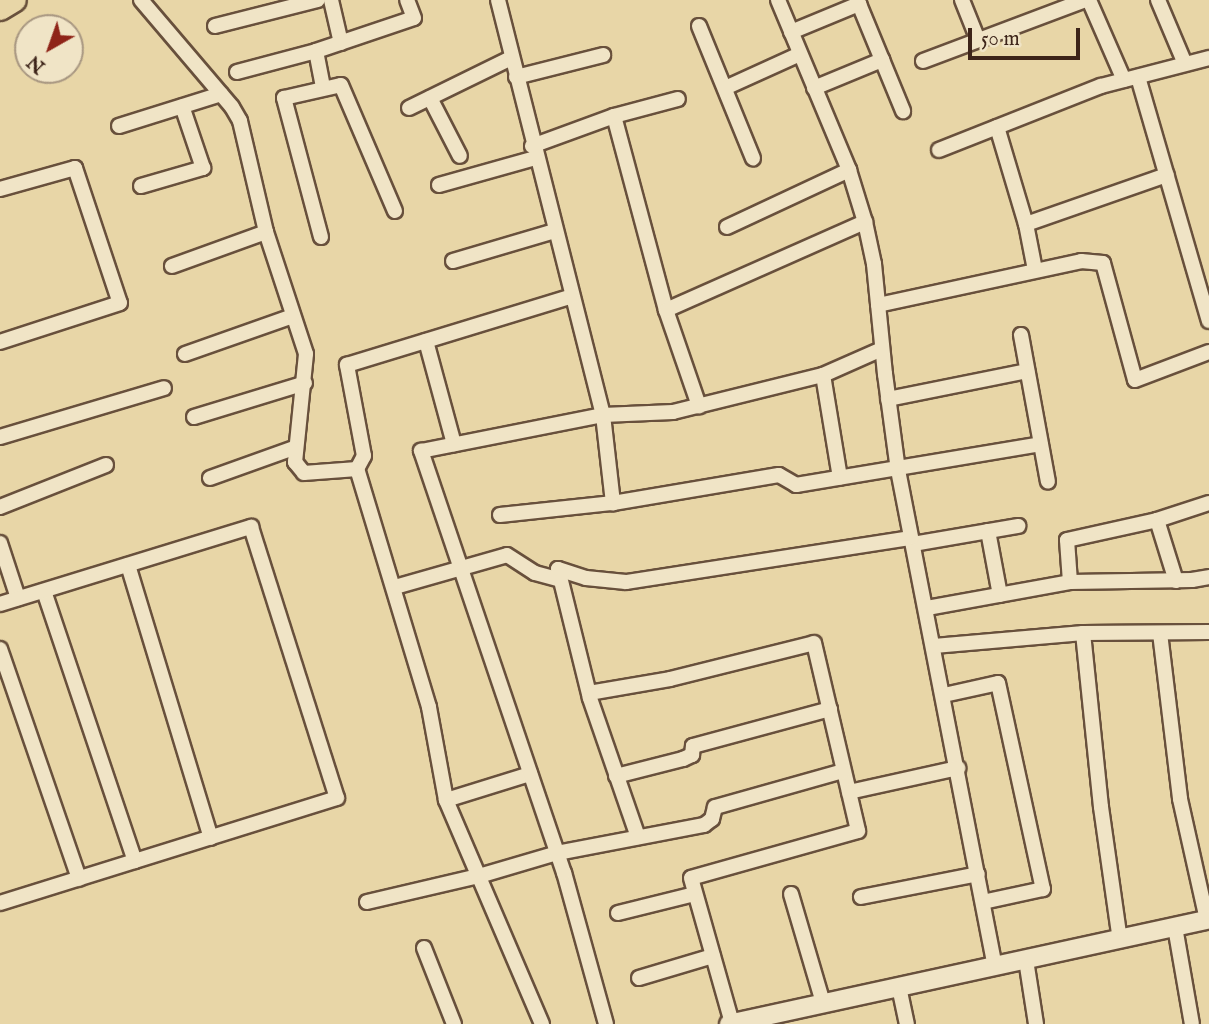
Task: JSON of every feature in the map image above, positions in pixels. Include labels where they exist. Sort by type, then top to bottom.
[{"type":"main road","points":[[0,9],[15,0]]},
{"type":"street","points":[[141,0],[221,94],[240,121],[266,232],[306,354],[305,383],[294,447],[295,462],[304,473],[357,469]]},
{"type":"street","points":[[215,26],[318,0]]},
{"type":"street","points":[[331,0],[341,43]]},
{"type":"street","points":[[237,72],[316,51],[414,18],[407,0]]},
{"type":"street","points":[[498,0],[534,152],[603,415],[614,503]]},
{"type":"street","points":[[778,0],[849,170],[866,222],[874,264],[898,470],[995,967]]},
{"type":"street","points":[[962,0],[978,40]]},
{"type":"street","points":[[923,61],[1087,0],[1131,78],[1167,175],[1209,321]]},
{"type":"street","points":[[1158,0],[1185,64]]},
{"type":"street","points":[[791,32],[859,4],[903,111]]},
{"type":"street","points":[[699,26],[753,158]]},
{"type":"street","points":[[316,51],[323,88]]},
{"type":"street","points":[[725,89],[800,54]]},
{"type":"street","points":[[516,77],[603,55]]},
{"type":"street","points":[[409,108],[511,58]]},
{"type":"street","points":[[939,150],[1131,78],[1209,58]]},
{"type":"street","points":[[814,88],[882,60]]},
{"type":"street","points":[[321,237],[284,98],[341,85],[395,211]]},
{"type":"street","points":[[119,126],[221,94]]},
{"type":"street","points":[[430,98],[460,156]]},
{"type":"street","points":[[439,185],[534,152],[614,116],[678,99]]},
{"type":"street","points":[[141,186],[203,168],[182,106]]},
{"type":"street","points":[[614,116],[666,310],[699,406]]},
{"type":"street","points":[[997,127],[1026,224],[1035,270]]},
{"type":"street","points":[[0,189],[75,168],[120,303],[0,342]]},
{"type":"street","points":[[727,227],[849,170]]},
{"type":"street","points":[[1026,224],[1167,175]]},
{"type":"street","points":[[666,310],[866,222]]},
{"type":"street","points":[[453,261],[555,231]]},
{"type":"street","points":[[172,266],[266,232]]},
{"type":"street","points":[[878,305],[1082,261],[1103,263],[1135,380],[1209,352]]},
{"type":"street","points":[[542,1024],[446,800],[429,707],[395,587],[357,469],[364,456],[347,365],[572,296]]},
{"type":"street","points":[[184,354],[293,316]]},
{"type":"street","points":[[1021,335],[1048,482]]},
{"type":"street","points":[[426,341],[454,444]]},
{"type":"street","points":[[606,1024],[557,853],[421,450],[603,415],[673,412],[823,375],[882,349]]},
{"type":"street","points":[[888,399],[1027,371]]},
{"type":"street","points":[[823,375],[840,478]]},
{"type":"street","points":[[194,417],[305,383]]},
{"type":"street","points":[[0,437],[164,388]]},
{"type":"street","points":[[500,515],[614,503],[779,475],[796,485],[1041,444]]},
{"type":"street","points":[[211,478],[294,447]]},
{"type":"street","points":[[0,507],[106,465]]},
{"type":"street","points":[[1070,582],[1067,540],[1157,520],[1209,503]]},
{"type":"street","points":[[1157,520],[1176,580]]},
{"type":"street","points":[[638,837],[589,693],[558,579],[558,569],[586,578],[626,582],[1018,526]]},
{"type":"street","points":[[0,604],[251,527],[337,798],[0,903]]},
{"type":"street","points":[[988,531],[1000,595]]},
{"type":"street","points":[[0,543],[18,598]]},
{"type":"street","points":[[395,587],[507,555],[535,573],[558,579]]},
{"type":"street","points":[[128,565],[211,838]]},
{"type":"street","points":[[927,608],[1070,582],[1209,577]]},
{"type":"street","points":[[44,590],[135,861]]},
{"type":"street","points":[[934,646],[1083,633],[1209,632]]},
{"type":"street","points":[[1083,633],[1101,807],[1121,940]]},
{"type":"street","points":[[589,693],[670,679],[814,643],[858,831],[691,878],[731,1024],[761,1020],[823,1003],[1208,920],[1180,799],[1160,633]]},
{"type":"street","points":[[0,649],[79,878]]},
{"type":"street","points":[[944,695],[998,683],[1043,889],[983,902]]},
{"type":"street","points":[[616,776],[683,760],[691,755],[692,746],[830,709]]},
{"type":"street","points":[[849,792],[958,768]]},
{"type":"street","points":[[367,902],[479,876],[557,853],[704,825],[712,819],[715,807],[843,771]]},
{"type":"street","points":[[446,800],[530,774]]},
{"type":"street","points":[[861,897],[978,874]]},
{"type":"street","points":[[618,913],[695,894]]},
{"type":"street","points":[[791,894],[823,1003]]},
{"type":"street","points":[[1175,927],[1192,1024]]},
{"type":"street","points":[[424,948],[454,1024]]},
{"type":"street","points":[[639,978],[713,956]]},
{"type":"street","points":[[1026,960],[1036,1024]]},
{"type":"street","points":[[899,987],[907,1024]]}]
